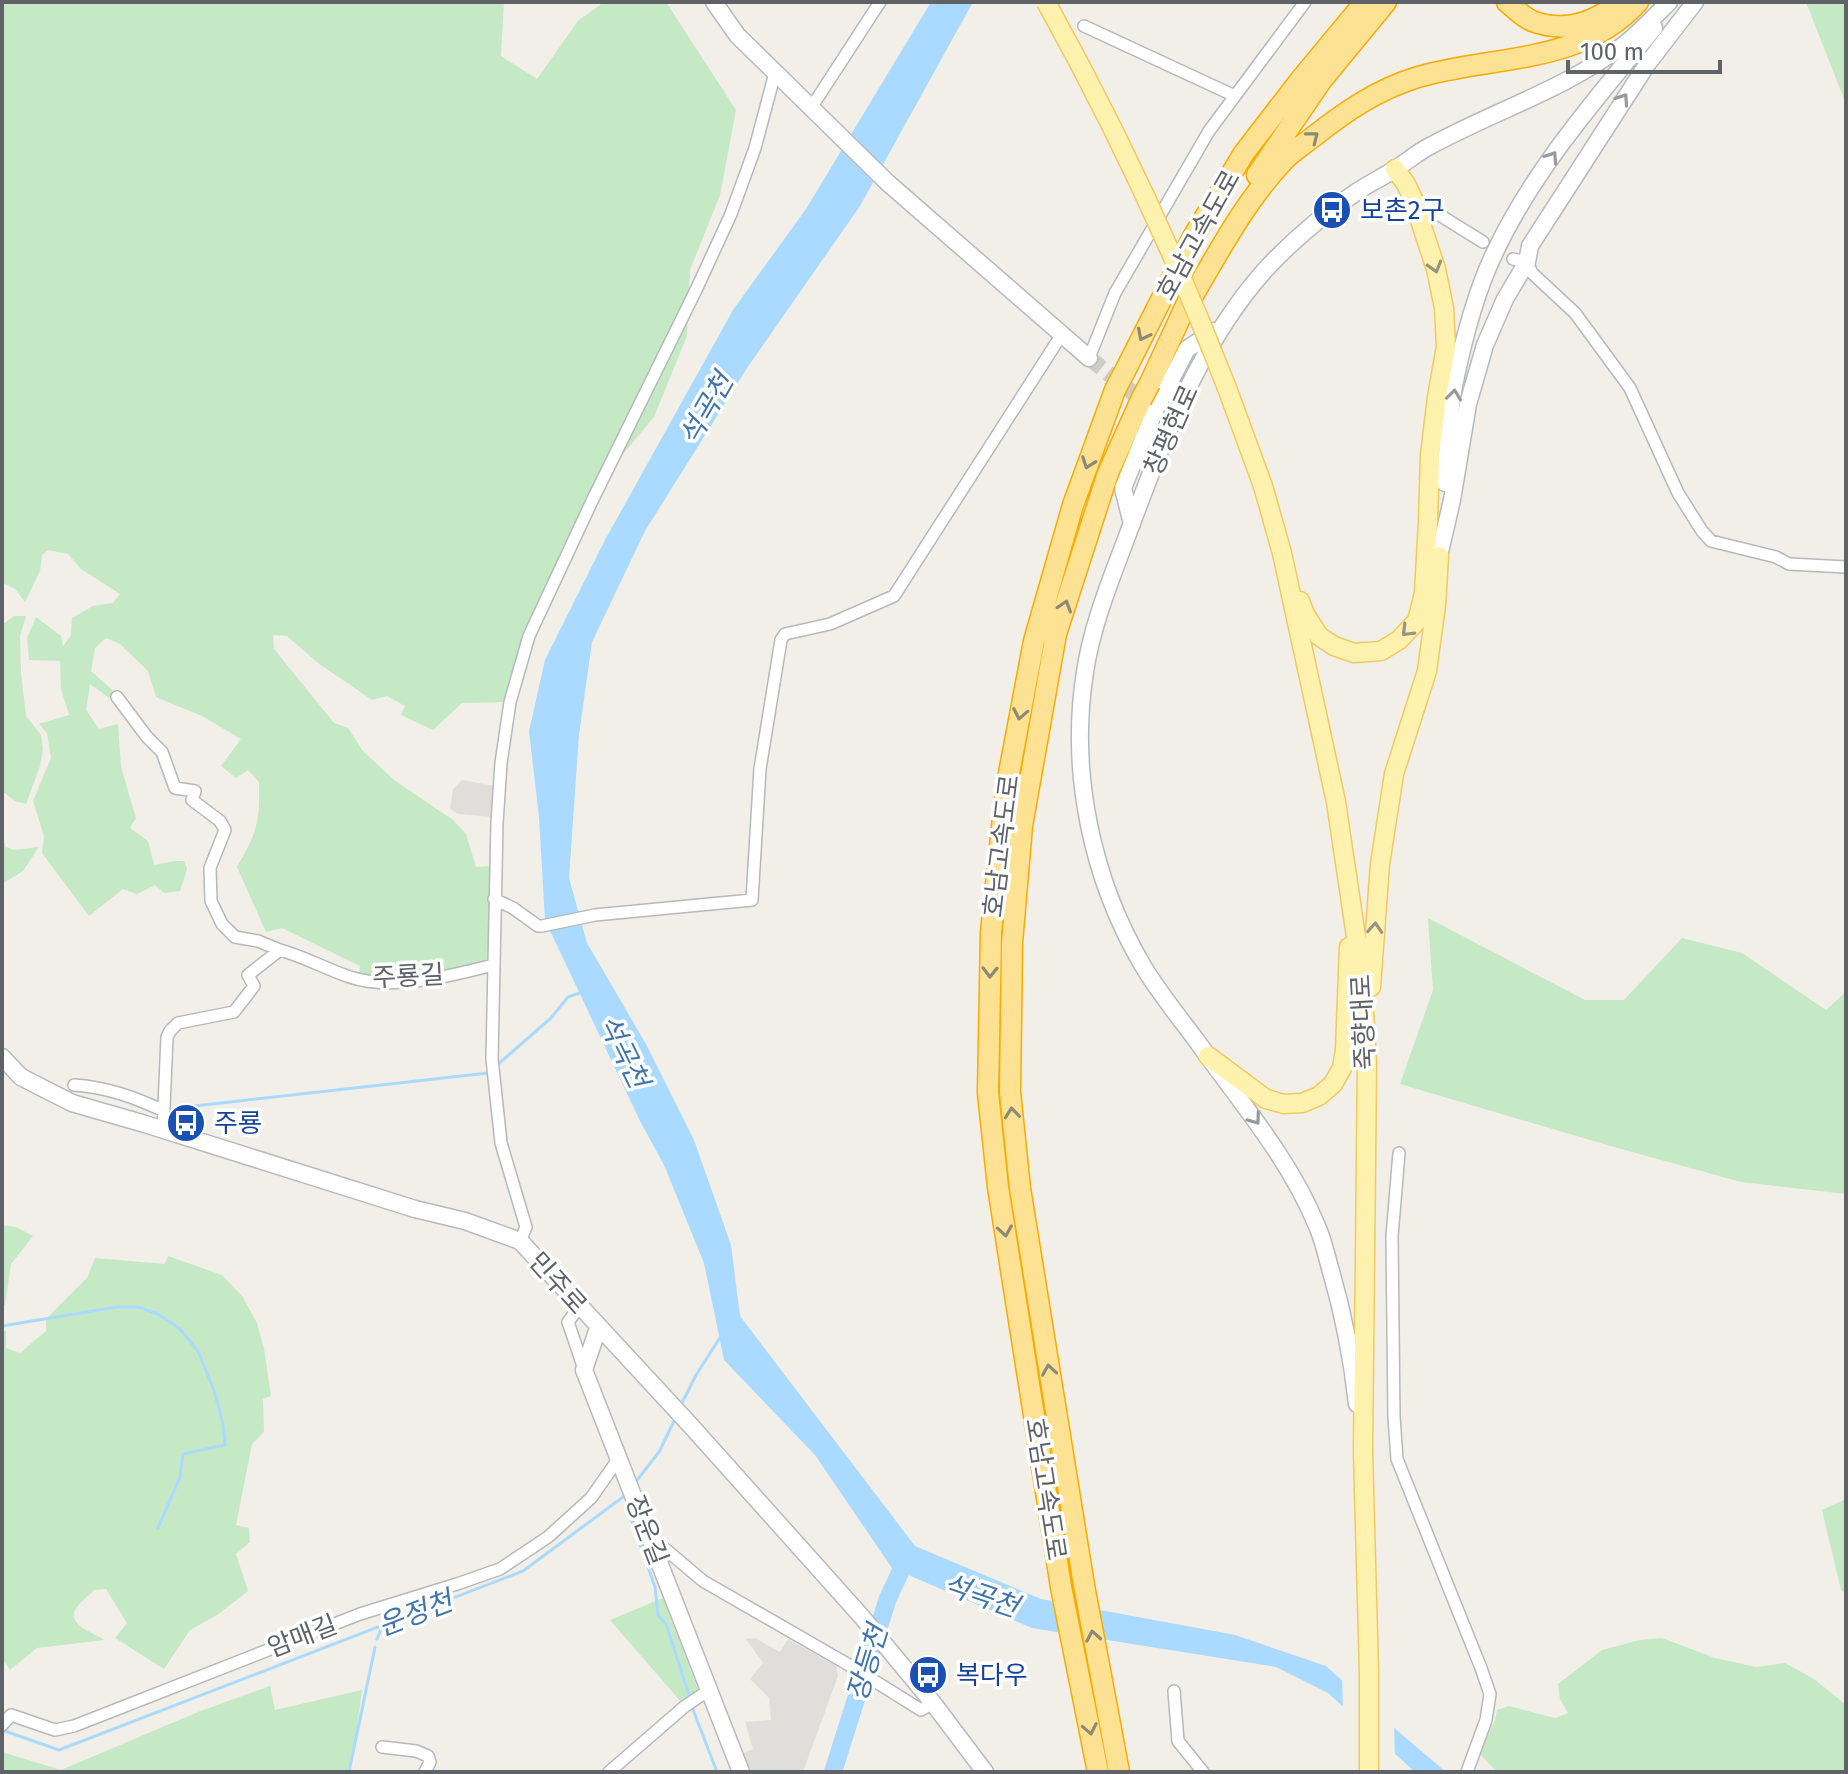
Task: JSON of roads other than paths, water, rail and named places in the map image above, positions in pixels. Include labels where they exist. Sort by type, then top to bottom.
[{"type":"highway","points":[[1301,79],[1331,24],[1348,2]]},
{"type":"highway","name":"호남고속도로","points":[[1119,1772],[1061,1587],[996,1171],[988,1093],[991,932],[1006,789],[1034,641],[1073,505],[1115,390],[1193,237],[1244,153],[1365,2]]},
{"type":"highway","name":"호남고속도로","points":[[1098,1772],[1084,1585],[1020,1188],[1010,1092],[1012,943],[1022,826],[1056,634],[1108,473],[1206,260],[1237,204],[1321,81],[1386,2]]},
{"type":"highway","points":[[1507,2],[1529,20],[1558,27],[1582,24],[1601,17],[1619,2]]},
{"type":"highway","points":[[1184,311],[1249,204],[1286,158],[1363,100],[1415,78],[1448,69],[1545,54],[1570,46],[1604,30],[1638,2]]},
{"type":"main road","points":[[714,2],[737,35],[888,183],[1089,358]]},
{"type":"main road","name":"죽향대로","points":[[1046,2],[1138,177],[1227,388],[1263,486],[1282,553],[1331,774],[1362,977],[1367,1062],[1363,1452],[1369,1673],[1368,1770]]},
{"type":"main road","points":[[1367,1062],[1380,864],[1394,774],[1427,671],[1436,605],[1454,388],[1474,307],[1494,253],[1520,206],[1567,136],[1658,24],[1670,2]]},
{"type":"main road","name":"창평현로","points":[[1363,1452],[1341,1303],[1319,1229],[1295,1180],[1259,1124],[1145,969],[1123,929],[1101,875],[1092,843],[1081,766],[1085,673],[1093,636],[1172,423],[1191,381],[1225,323],[1267,268],[1319,220],[1357,192],[1428,147],[1567,80],[1625,44],[1670,2]]},
{"type":"main road","points":[[1439,556],[1468,404],[1485,345],[1520,261],[1648,63],[1695,2]]},
{"type":"main road","points":[[1282,553],[1305,614],[1319,636],[1334,646],[1354,653],[1381,651],[1399,640],[1417,621],[1424,593],[1430,455],[1446,347],[1444,308],[1436,269],[1413,199],[1395,169]]},
{"type":"main road","points":[[1208,1056],[1266,1099],[1284,1104],[1302,1103],[1319,1096],[1333,1084],[1342,1068],[1345,1050],[1350,888]]},
{"type":"main road","name":"민주로","points":[[2,1057],[21,1077],[72,1103],[415,1209],[465,1221],[520,1241],[862,1617],[985,1772]]},
{"type":"main road","points":[[584,1370],[598,1328]]},
{"type":"main road","name":"장운길","points":[[584,1370],[741,1772]]},
{"type":"street","points":[[811,108],[880,2]]},
{"type":"street","points":[[1089,358],[1115,293],[1209,131],[1305,2]]},
{"type":"street","points":[[1084,26],[1235,96]]},
{"type":"street","points":[[520,1241],[526,1227],[501,1143],[492,1059],[494,899],[501,763],[510,702],[529,636],[731,214],[755,148],[775,73]]},
{"type":"street","points":[[1413,199],[1483,242]]},
{"type":"street","points":[[1520,261],[1575,313],[1630,388],[1678,493],[1711,541],[1776,557],[1789,564],[1846,567]]},
{"type":"street","points":[[494,899],[538,926],[586,916],[752,900],[760,769],[781,640],[785,634],[830,624],[894,596],[1062,334]]},
{"type":"street","name":"주룡길","points":[[117,697],[162,752],[175,788],[195,791],[192,800],[220,821],[225,830],[210,868],[211,901],[222,924],[235,937],[258,941],[353,978],[370,981],[412,981],[493,965]]},
{"type":"street","points":[[163,1130],[167,1037],[170,1031],[178,1023],[234,1012],[254,986],[248,975],[280,950]]},
{"type":"street","points":[[74,1085],[114,1090],[164,1111]]},
{"type":"street","points":[[1399,1153],[1392,1236],[1397,1459],[1490,1694],[1486,1720],[1468,1771]]},
{"type":"street","name":"장운길","points":[[580,1306],[568,1322],[584,1370]]},
{"type":"street","name":"암매길","points":[[5,1722],[11,1715],[55,1730],[74,1726],[360,1614],[500,1569],[548,1537],[591,1498],[621,1464]]},
{"type":"street","points":[[648,1534],[703,1581],[921,1710],[933,1703]]},
{"type":"street","points":[[609,1772],[684,1707],[709,1690]]},
{"type":"street","points":[[1174,1691],[1178,1741],[1203,1772]]},
{"type":"street","points":[[382,1747],[416,1751],[428,1756],[430,1762],[425,1772]]},
{"type":"water","name":"석곡천","points":[[931,2],[973,2],[860,206],[747,368],[645,531],[592,642],[579,735],[569,878],[587,943],[646,1044],[694,1140],[731,1245],[740,1316],[915,1546],[1041,1599],[1235,1635],[1326,1666],[1446,1772],[1415,1772],[1328,1693],[1276,1667],[1032,1628],[892,1568],[815,1455],[724,1360],[704,1263],[664,1165],[545,920],[539,817],[529,731],[545,660],[605,540],[733,310],[806,209]]},
{"type":"waterway","points":[[496,1066],[551,1018],[568,997],[580,993]]},
{"type":"waterway","points":[[177,1108],[491,1071]]},
{"type":"waterway","points":[[2,1326],[117,1307],[138,1307],[158,1314],[180,1329],[198,1351],[215,1393],[225,1445],[183,1454],[180,1477],[158,1528]]},
{"type":"waterway","name":"운정천","points":[[681,1405],[721,1336]]},
{"type":"waterway","name":"운정천","points":[[634,1484],[659,1452],[675,1419]]},
{"type":"waterway","name":"운정천","points":[[2,1730],[59,1750],[523,1571],[627,1493]]},
{"type":"waterway","points":[[631,1519],[655,1587],[658,1615],[666,1624],[689,1695]]},
{"type":"waterway","name":"장등천","points":[[833,1772],[888,1598],[908,1556]]},
{"type":"waterway","points":[[377,1639],[383,1624]]},
{"type":"waterway","points":[[349,1772],[375,1647]]},
{"type":"waterway","points":[[692,1707],[717,1772]]},
{"type":"tunnel","points":[[1089,358],[1151,407]]},
{"type":"place","name":"보촌2구","points":[[1332,210]]},
{"type":"place","name":"주룡","points":[[186,1123]]},
{"type":"place","name":"복다우","points":[[928,1675]]}]
